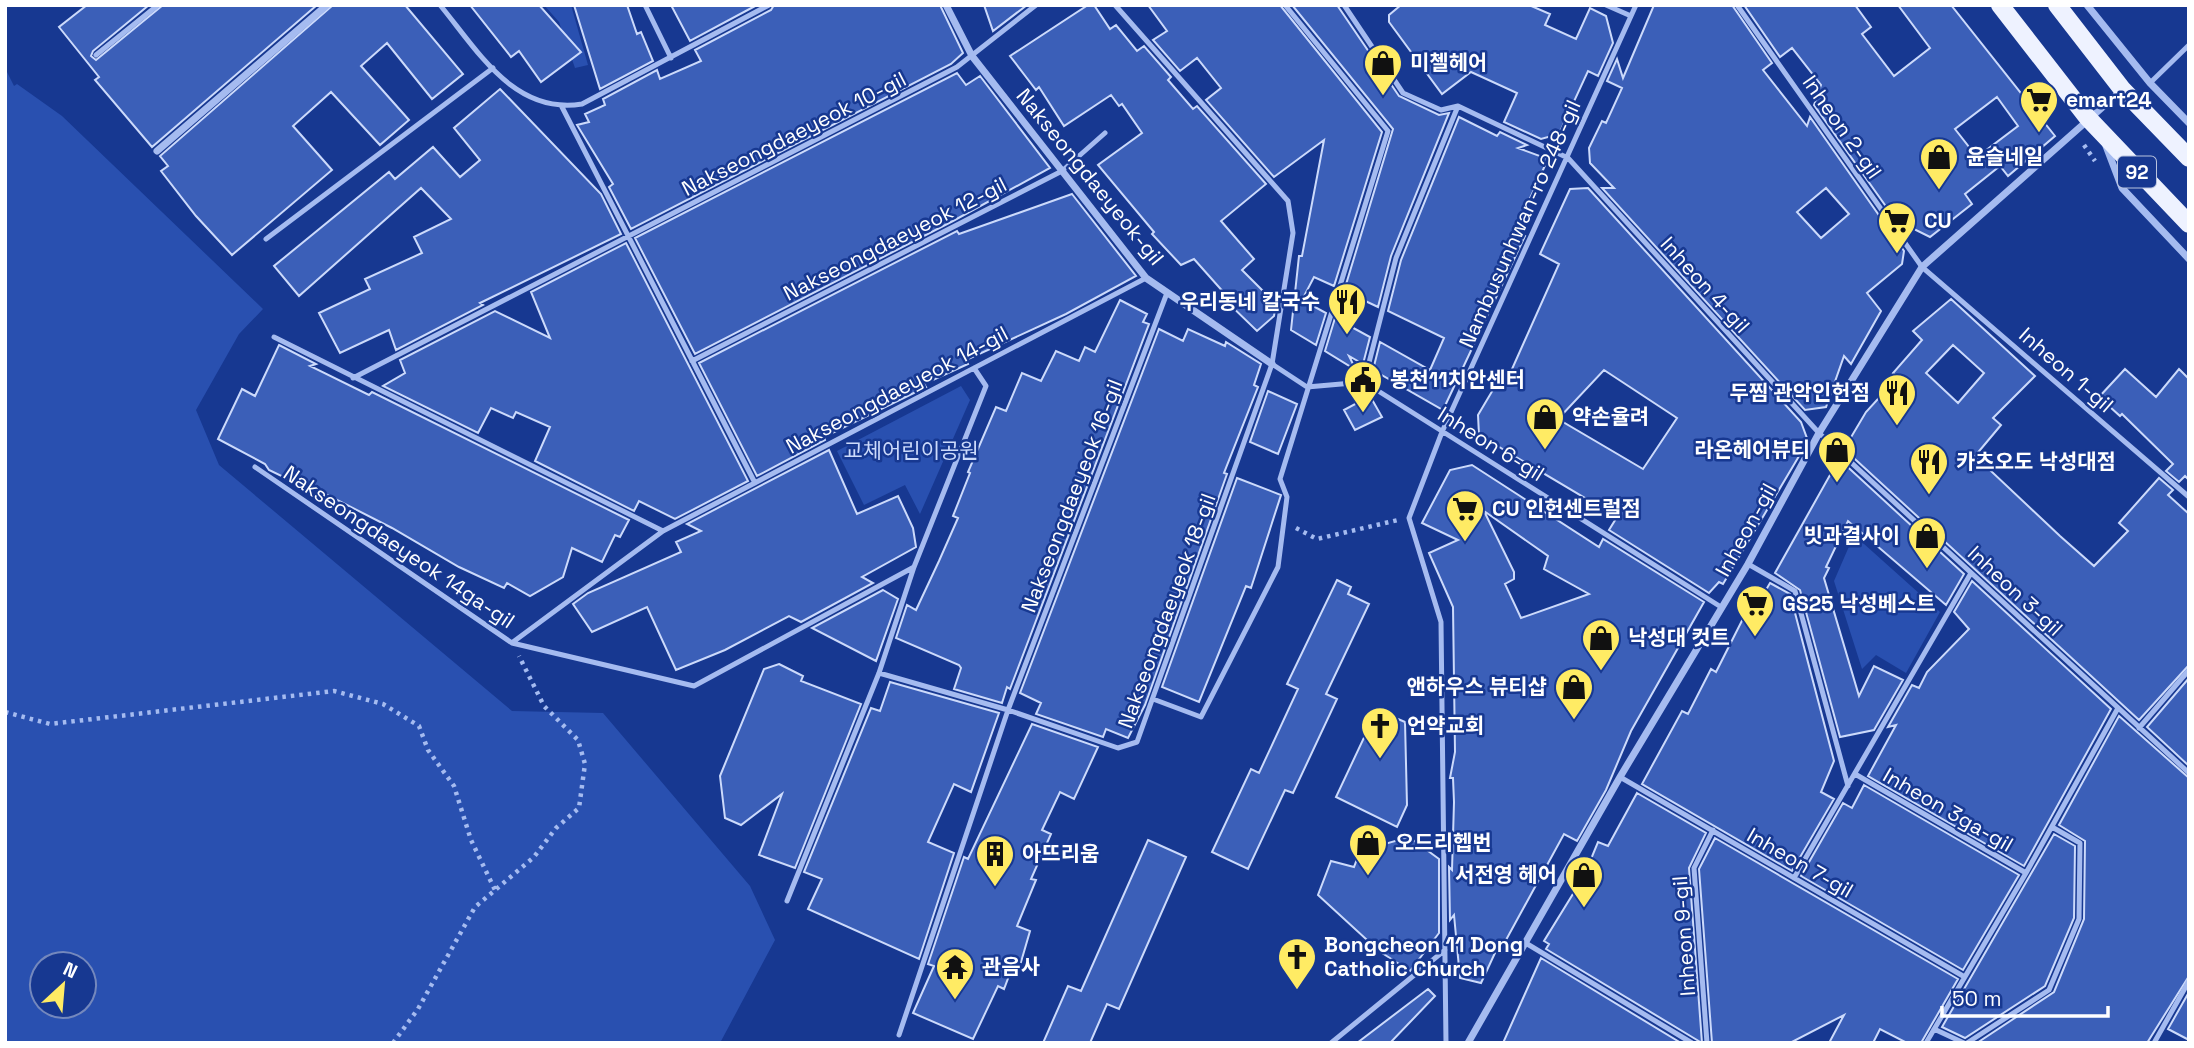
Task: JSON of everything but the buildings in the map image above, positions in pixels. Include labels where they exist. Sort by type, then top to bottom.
[{"type":"main road","name":"92","points":[[2000,5],[2087,117],[2189,224]]},
{"type":"main road","name":"92","points":[[2057,5],[2122,89],[2189,158]]},
{"type":"street","points":[[157,151],[327,5]]},
{"type":"street","name":"Nakseongdaeyeok-gil","points":[[946,5],[972,56],[1146,278],[1272,364]]},
{"type":"street","points":[[2087,5],[2150,83],[2189,123]]},
{"type":"street","name":"Inheon-gil","points":[[1468,1043],[1620,777],[1748,564],[1819,433],[1922,267],[2087,117],[2122,89]]},
{"type":"street","points":[[2101,132],[2122,188],[2189,259]]},
{"type":"lane","points":[[96,55],[158,5]]},
{"type":"lane","points":[[439,5],[513,89],[538,102],[562,107],[582,104],[769,5]]},
{"type":"lane","points":[[645,5],[671,58]]},
{"type":"lane","name":"Nakseongdaeyeok 10-gil","points":[[353,378],[957,68],[1036,5]]},
{"type":"lane","name":"Nakseongdaeyeok 18-gil","points":[[1008,710],[1118,748],[1137,742],[1272,364],[1293,233],[1288,201],[1115,5]]},
{"type":"lane","points":[[1153,699],[1201,718],[1278,567],[1287,497],[1280,479],[1388,131],[1285,5]]},
{"type":"lane","points":[[1344,5],[1403,93],[1441,110],[1458,106],[1568,158]]},
{"type":"lane","points":[[1606,5],[1631,16]]},
{"type":"lane","name":"Nambusunhwan-ro 248-gil","points":[[1409,517],[1442,432],[1636,5]]},
{"type":"lane","name":"Inheon 2-gil","points":[[1737,5],[1922,267]]},
{"type":"lane","points":[[2150,83],[2189,45]]},
{"type":"lane","points":[[266,239],[493,68]]},
{"type":"lane","points":[[1272,364],[1307,387],[1364,382],[1396,258],[1458,106]]},
{"type":"lane","points":[[562,107],[755,483]]},
{"type":"lane","name":"Nakseongdaeyeok 12-gil","points":[[692,361],[1062,171],[1105,133]]},
{"type":"lane","name":"Inheon 4-gil","points":[[1568,158],[1819,433]]},
{"type":"lane","name":"Inheon 1-gil","points":[[1922,267],[2189,497]]},
{"type":"lane","name":"Nakseongdaeyeok 14-gil","points":[[512,643],[663,531],[1146,278]]},
{"type":"lane","name":"Nakseongdaeyeok 16-gil","points":[[899,1035],[1008,710],[1167,293]]},
{"type":"lane","points":[[274,337],[663,531]]},
{"type":"lane","points":[[787,901],[879,673],[914,567],[986,386],[974,368]]},
{"type":"lane","name":"Inheon 6-gil","points":[[1364,382],[1721,607]]},
{"type":"lane","name":"Inheon 3-gil","points":[[1819,433],[2189,773]]},
{"type":"lane","name":"Nakseongdaeyeok 14ga-gil","points":[[255,467],[512,643],[694,686],[914,567]]},
{"type":"lane","points":[[1409,517],[1441,622],[1446,1043]]},
{"type":"lane","name":"Inheon 3ga-gil","points":[[1748,564],[1795,591],[1848,786]]},
{"type":"lane","name":"Inheon 3ga-gil","points":[[1794,878],[1971,573]]},
{"type":"lane","points":[[2139,728],[2189,670]]},
{"type":"lane","points":[[879,673],[1008,710]]},
{"type":"lane","points":[[1926,1043],[2026,873],[2118,708]]},
{"type":"lane","name":"Inheon 3ga-gil","points":[[1855,774],[2026,873]]},
{"type":"lane","name":"Inheon 7-gil","points":[[1620,777],[1963,976]]},
{"type":"lane","points":[[1934,1029],[1965,1043],[2049,990],[2079,919],[2080,844],[2052,827]]},
{"type":"lane","name":"Inheon 9-gil","points":[[1707,1043],[1694,868],[1713,831]]},
{"type":"lane","name":"Inheon 9-gil","points":[[1524,942],[1692,1043]]},
{"type":"lane","points":[[1331,1043],[1445,950]]},
{"type":"lane","points":[[2154,1043],[2189,981]]},
{"type":"path","points":[[1282,520],[1318,539],[1409,517]]},
{"type":"path","points":[[393,1043],[418,1009],[475,907],[534,858],[556,828],[579,807],[585,764],[578,740],[544,706],[512,643]]},
{"type":"path","points":[[5,712],[50,724],[334,691],[373,701],[419,726],[428,750],[454,786],[471,840],[495,890]]},
{"type":"green space","points":[[544,5],[571,5],[588,65],[575,68],[559,22]]},
{"type":"green space","points":[[5,68],[14,86],[17,84],[62,116],[263,309],[239,334],[196,410],[219,465],[512,711],[603,713],[750,886],[775,940],[720,1043],[5,1043]]},
{"type":"green space","name":"교체어린이공원","points":[[961,386],[970,400],[920,514],[905,485],[864,505],[837,451]]},
{"type":"green space","points":[[1854,535],[1940,612],[1906,673],[1876,655],[1862,669],[1834,581]]},
{"type":"place","name":"미첼헤어","points":[[1383,97]]},
{"type":"place","name":"emart24","points":[[2039,134]]},
{"type":"place","name":"윤슬네일","points":[[1939,191]]},
{"type":"place","name":"CU","points":[[1897,255]]},
{"type":"place","name":"우리동네 칼국수","points":[[1347,336]]},
{"type":"place","name":"봉천11치안센터","points":[[1363,414]]},
{"type":"place","name":"두찜 관악인헌점","points":[[1897,427]]},
{"type":"place","name":"약손율려","points":[[1545,451]]},
{"type":"place","name":"라온헤어뷰티","points":[[1837,484]]},
{"type":"place","name":"카츠오도 낙성대점","points":[[1929,496]]},
{"type":"place","name":"CU 인헌센트럴점","points":[[1465,543]]},
{"type":"place","name":"빗과결사이","points":[[1927,570]]},
{"type":"place","name":"GS25 낙성베스트","points":[[1755,638]]},
{"type":"place","name":"낙성대 컷트","points":[[1601,672]]},
{"type":"place","name":"앤하우스 뷰티샵","points":[[1574,721]]},
{"type":"place","name":"언약교회","points":[[1380,760]]},
{"type":"place","name":"오드리헵번","points":[[1368,877]]},
{"type":"place","name":"아뜨리움","points":[[995,888]]},
{"type":"place","name":"서전영 헤어","points":[[1584,909]]},
{"type":"place","name":"Bongcheon 11 Dong Catholic Church","points":[[1297,991]]},
{"type":"place","name":"관음사","points":[[955,1001]]}]
